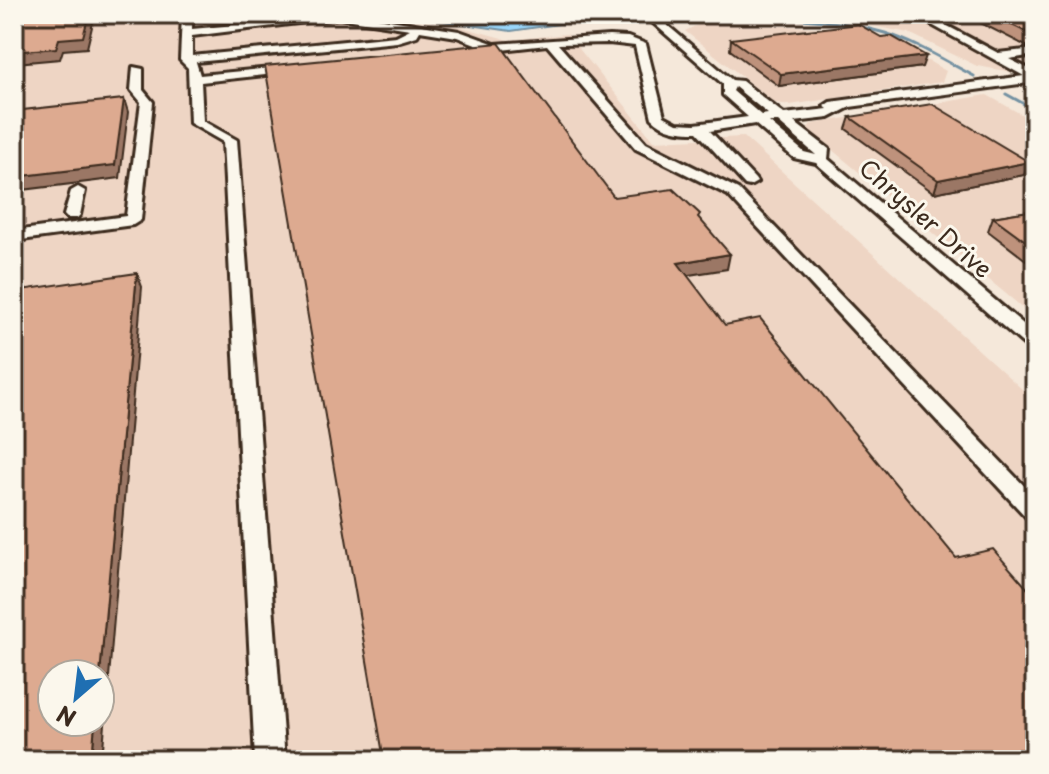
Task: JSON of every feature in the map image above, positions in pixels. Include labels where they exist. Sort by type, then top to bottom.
[{"type":"street","points":[[187,14],[186,33],[197,123],[230,140],[270,760]]},
{"type":"street","name":"Chrysler Drive","points":[[648,14],[729,83],[738,84],[824,152],[821,160]]},
{"type":"street","points":[[917,14],[1035,77]]},
{"type":"street","points":[[186,33],[334,16],[459,34],[495,47]]},
{"type":"street","points":[[191,70],[397,39],[413,34],[417,27]]},
{"type":"street","points":[[457,52],[608,37],[640,44],[658,118],[678,127],[700,128],[781,116],[799,120],[822,116],[844,106],[1035,77]]},
{"type":"street","points":[[552,44],[641,146],[733,192],[1035,512]]},
{"type":"street","points":[[994,56],[1032,52]]},
{"type":"street","points":[[191,70],[303,68]]},
{"type":"street","points":[[14,223],[133,220],[147,102],[137,90],[137,69]]},
{"type":"street","name":"Chrysler Drive","points":[[729,83],[727,92],[799,155],[821,160],[1035,344]]},
{"type":"street","points":[[700,128],[750,182]]},
{"type":"street","points":[[77,221],[78,191]]},
{"type":"street","points":[[14,236],[77,221]]},
{"type":"shaded area","points":[[14,14],[360,14],[462,27],[509,40],[567,34],[654,141],[744,137],[1035,401],[1035,760],[14,760]]},
{"type":"shaded area","points":[[812,14],[1035,14],[1035,68],[1012,72],[977,66],[909,33]]},
{"type":"shaded area","points":[[701,23],[838,28],[907,49],[946,71],[942,82],[790,105],[775,103],[685,31]]},
{"type":"shaded area","points":[[987,95],[1035,122],[1035,318],[807,129],[811,124]]},
{"type":"water","points":[[396,14],[578,14],[587,20],[511,31]]},
{"type":"building","points":[[14,14],[89,14],[83,37],[59,39],[56,48],[14,52]]},
{"type":"building","points":[[988,14],[1035,14],[1035,36],[1033,35]]},
{"type":"building","points":[[858,24],[881,37],[891,36],[926,56],[781,74],[731,39]]},
{"type":"building","points":[[499,43],[614,197],[673,189],[700,214],[698,217],[730,254],[678,263],[725,325],[760,318],[956,558],[993,549],[1035,595],[1035,760],[384,760],[265,66]]},
{"type":"building","points":[[124,99],[115,165],[14,177],[14,111]]},
{"type":"building","points":[[932,104],[1029,162],[938,180],[850,117]]},
{"type":"building","points":[[1035,210],[1035,248],[993,217]]},
{"type":"building","points":[[137,273],[101,658],[36,658],[36,738],[94,738],[92,760],[14,760],[14,291]]},
{"type":"waterway","points":[[579,16],[622,18]]},
{"type":"waterway","points":[[677,18],[808,19],[860,27],[908,42],[974,76]]},
{"type":"waterway","points":[[1006,94],[1035,110]]}]
